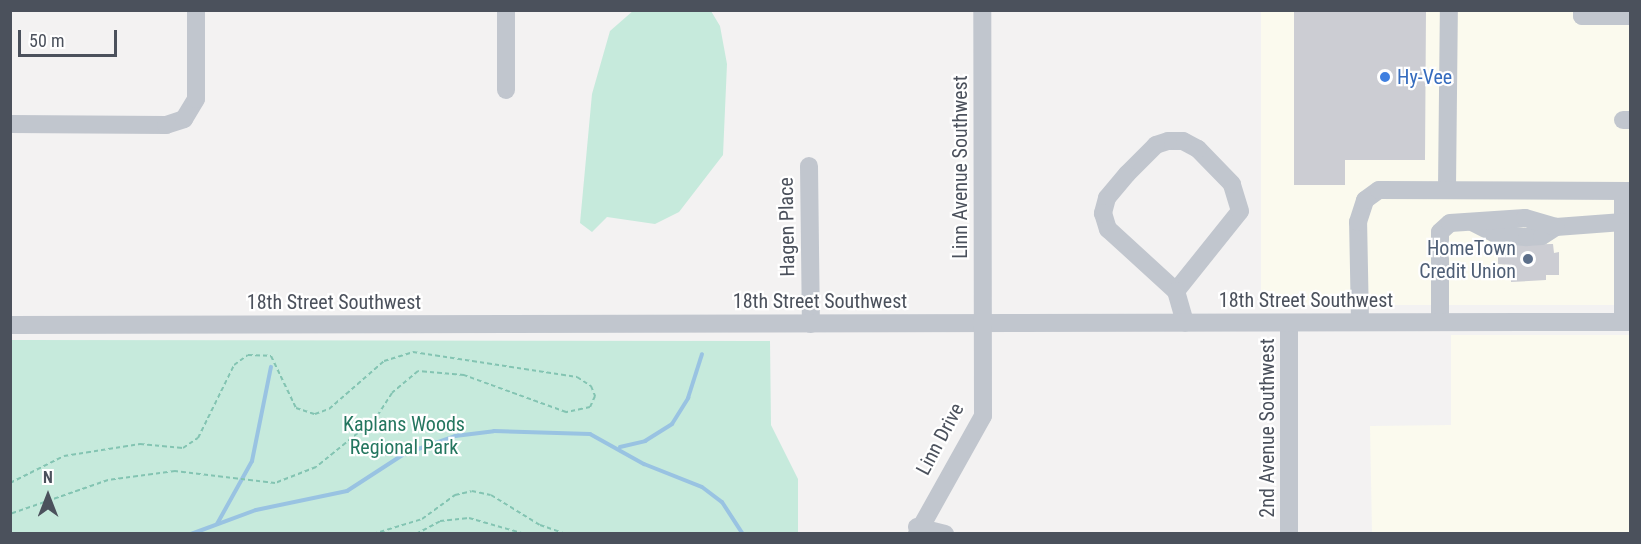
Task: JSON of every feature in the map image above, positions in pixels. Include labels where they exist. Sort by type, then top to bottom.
[{"type":"street","points":[[10,124],[166,125],[184,119],[196,99],[196,10]]},
{"type":"street","points":[[506,10],[506,90]]},
{"type":"street","name":"Linn Avenue Southwest","points":[[982,10],[983,323]]},
{"type":"street","points":[[1447,188],[1449,10]]},
{"type":"street","points":[[1582,10],[1582,16],[1630,16]]},
{"type":"street","points":[[1176,291],[1240,211],[1232,184],[1198,149],[1168,141],[1156,145],[1127,174],[1107,198],[1103,213],[1108,229],[1176,291],[1185,323]]},
{"type":"street","name":"Hagen Place","points":[[809,166],[811,324]]},
{"type":"street","points":[[1360,322],[1359,222],[1365,200],[1389,189],[1447,188],[1627,191],[1623,222],[1627,322]]},
{"type":"street","points":[[1440,322],[1440,231],[1450,223],[1473,222],[1496,234],[1527,237],[1542,236],[1556,227],[1623,222]]},
{"type":"street","name":"2nd Avenue Southwest","points":[[1289,322],[1289,534]]},
{"type":"street","name":"18th Street Southwest","points":[[10,325],[1627,322]]},
{"type":"street","name":"Linn Drive","points":[[917,530],[982,416],[983,323]]},
{"type":"street","points":[[917,530],[945,534]]},
{"type":"path","points":[[10,483],[64,456],[140,444],[183,448],[198,438],[234,365],[248,355],[271,356],[296,408],[315,414],[329,409],[384,361],[413,352],[577,377],[591,386],[595,396],[590,407],[567,412],[464,375],[418,371],[392,393],[375,419],[316,467],[275,483],[175,471],[108,480],[10,514]]},
{"type":"path","points":[[373,534],[422,519],[455,495],[472,491],[491,495],[540,525],[567,534]]},
{"type":"path","points":[[416,534],[440,521],[469,518],[525,534]]},
{"type":"shaded area","points":[[1261,11],[1630,11],[1630,305],[1261,305]]},
{"type":"shaded area","points":[[1451,335],[1630,335],[1630,533],[1372,533],[1370,426],[1451,425]]},
{"type":"green space","points":[[634,10],[711,11],[720,26],[727,64],[723,155],[679,212],[655,224],[607,217],[592,232],[580,223],[592,94],[610,31]]},
{"type":"green space","name":"Kaplans Woods Regional Park","points":[[11,340],[770,341],[771,425],[798,479],[798,533],[11,533]]},
{"type":"building","points":[[1294,10],[1426,10],[1425,160],[1345,160],[1345,185],[1294,185]]},
{"type":"building","name":"HomeTown Credit Union","points":[[1553,244],[1554,253],[1559,252],[1559,275],[1546,275],[1546,280],[1511,282],[1510,265],[1498,264],[1498,245]]},
{"type":"waterway","points":[[620,447],[645,441],[672,424],[688,398],[702,354]]},
{"type":"waterway","points":[[217,524],[252,461],[271,367]]},
{"type":"waterway","points":[[191,534],[256,510],[347,491],[404,454],[455,436],[494,431],[590,434],[644,464],[702,487],[722,502],[743,534]]},
{"type":"place","name":"Hy-Vee","points":[[1385,77]]},
{"type":"place","name":"HomeTown Credit Union","points":[[1528,259]]}]
